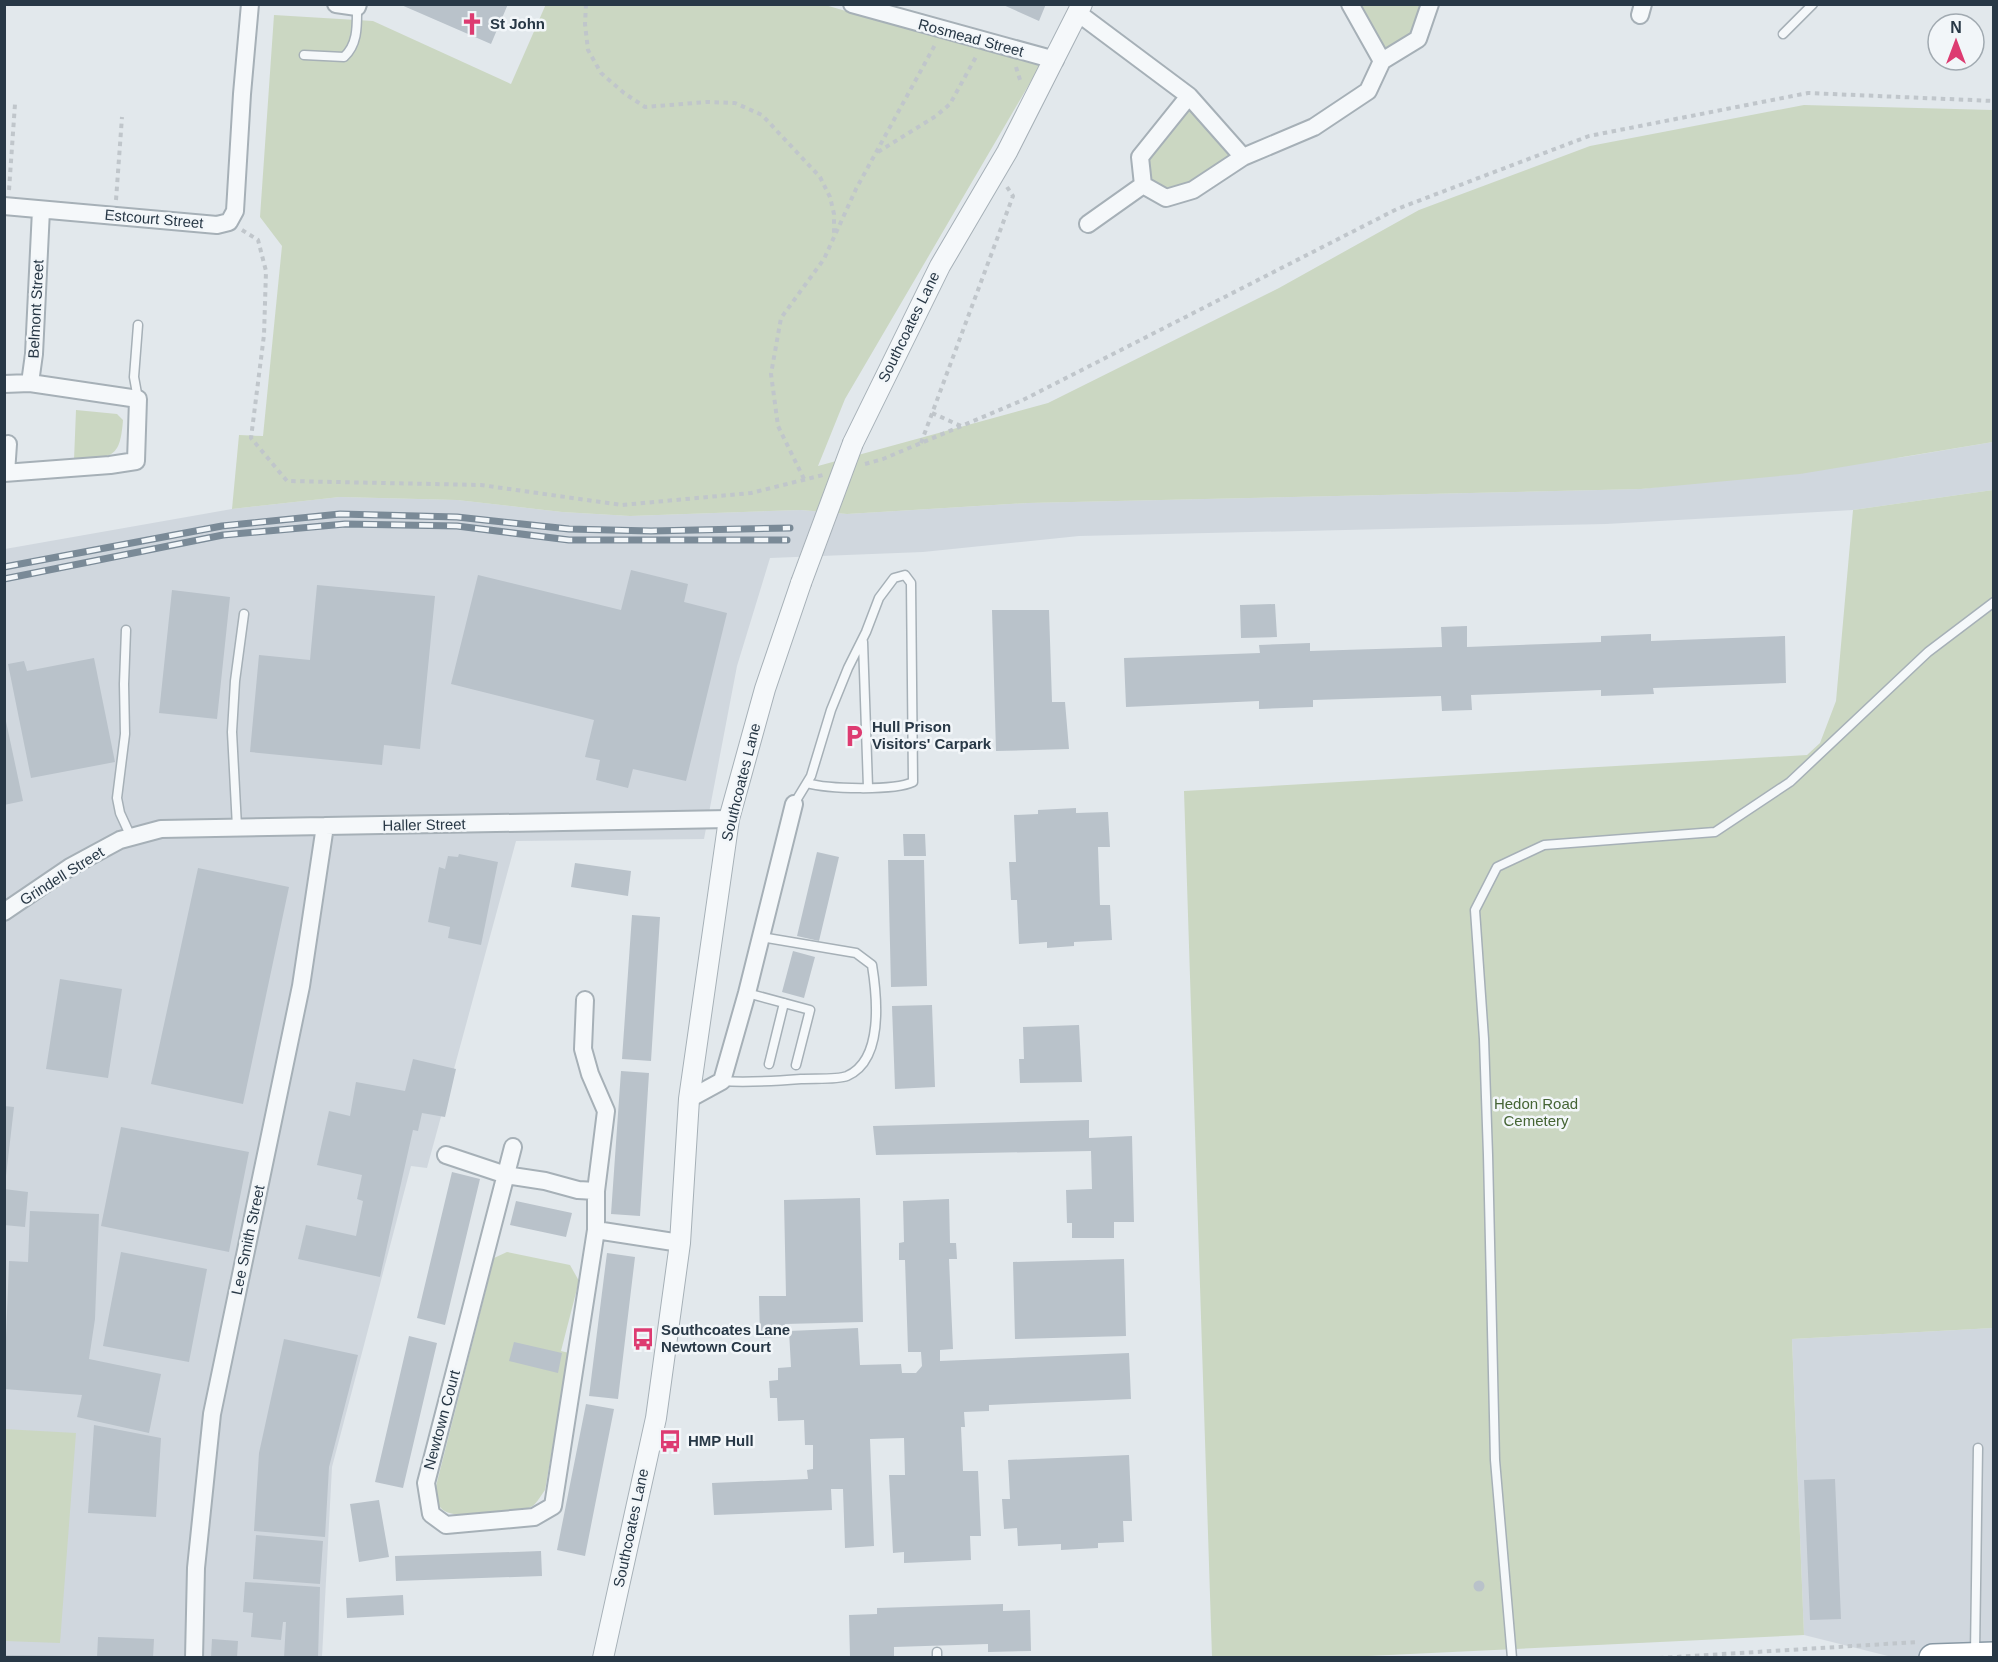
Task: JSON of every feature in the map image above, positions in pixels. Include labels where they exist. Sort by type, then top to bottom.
[{"type":"highway","points":[[1931,1649],[1985,1656]]},
{"type":"street","points":[[229,222],[235,210],[250,4]]},
{"type":"street","points":[[336,4],[358,6]]},
{"type":"street","name":"Rosmead Street","points":[[852,4],[1055,60]]},
{"type":"street","points":[[1350,4],[1382,61]]},
{"type":"street","points":[[1143,185],[1166,198],[1193,190],[1243,157],[1314,127],[1368,91],[1382,61],[1418,39],[1430,4]]},
{"type":"street","points":[[1080,9],[1189,96],[1243,157]]},
{"type":"street","name":"Southcoates Lane","points":[[603,1658],[656,1418],[680,1243],[689,1099],[698,1021],[729,819],[765,688],[853,443],[940,266],[996,170],[1080,9]]},
{"type":"street","points":[[1143,185],[1140,157],[1189,96]]},
{"type":"street","points":[[1088,224],[1143,185]]},
{"type":"street","name":"Estcourt Street","points":[[6,206],[217,225],[229,222]]},
{"type":"street","name":"Belmont Street","points":[[30,383],[34,354],[41,210]]},
{"type":"street","points":[[4,384],[30,383],[138,399],[136,461],[5,473],[8,444]]},
{"type":"street","points":[[689,1099],[722,1081],[747,993],[794,804]]},
{"type":"street","name":"Haller Street","points":[[126,839],[161,829],[729,819]]},
{"type":"street","name":"Lee Smith Street","points":[[194,1658],[196,1568],[212,1414],[301,986],[325,826]]},
{"type":"street","name":"Grindell Street","points":[[4,912],[70,867],[126,839]]},
{"type":"street","name":"Newtown Court","points":[[513,1147],[426,1482],[431,1514],[446,1525],[534,1517],[554,1506],[596,1230],[596,1191],[606,1111],[590,1074],[583,1049],[585,1000]]},
{"type":"street","points":[[446,1155],[506,1175],[545,1181],[578,1190],[596,1191]]},
{"type":"street","points":[[596,1230],[680,1243]]},
{"type":"lane","points":[[1783,34],[1813,4]]},
{"type":"lane","points":[[304,55],[344,57],[353,48],[358,6]]},
{"type":"lane","points":[[138,325],[134,377],[138,399]]},
{"type":"lane","points":[[794,804],[807,783],[831,711],[879,598],[894,578],[905,575],[912,584],[913,782],[894,788],[823,788],[807,783]]},
{"type":"lane","points":[[1512,1658],[1495,1460],[1484,1039],[1475,910],[1497,867],[1544,845],[1715,832],[1790,782],[1928,652],[1994,602]]},
{"type":"lane","points":[[237,828],[232,732],[235,681],[244,614]]},
{"type":"lane","points":[[126,630],[125,734],[117,798],[126,839]]},
{"type":"lane","points":[[863,639],[868,787]]},
{"type":"lane","points":[[722,1081],[746,1083],[846,1076],[861,1066],[870,1049],[874,1034],[877,997],[872,965],[856,953],[761,937]]},
{"type":"lane","points":[[747,993],[810,1010],[796,1065]]},
{"type":"lane","points":[[769,1064],[784,1003]]},
{"type":"lane","points":[[1978,1448],[1985,1656]]},
{"type":"path","points":[[586,4],[585,24],[588,50],[601,73],[645,107],[707,102],[735,104],[762,115],[820,177],[830,197],[834,214],[834,236]]},
{"type":"path","points":[[804,479],[778,426],[771,374],[781,318],[824,259],[856,189],[944,30]]},
{"type":"path","points":[[876,153],[936,116],[950,104],[978,54],[982,41]]},
{"type":"path","points":[[1005,47],[1005,62],[1015,64],[1031,105]]},
{"type":"path","points":[[860,465],[883,459],[921,444],[1023,400],[1397,209],[1589,136],[1808,93],[1994,101]]},
{"type":"path","points":[[6,206],[15,104]]},
{"type":"path","points":[[115,216],[122,117]]},
{"type":"path","points":[[921,444],[1013,196],[996,170]]},
{"type":"path","points":[[229,222],[258,240],[266,271],[264,335],[251,438],[287,481],[481,486],[622,506],[751,493],[826,474]]},
{"type":"path","points":[[932,413],[961,426]]},
{"type":"path","points":[[1659,1658],[1931,1649]]},
{"type":"shaded area","points":[[1993,442],[1993,490],[1853,510],[1606,524],[1079,536],[923,552],[770,558],[737,666],[704,839],[516,841],[427,1168],[411,1166],[332,1467],[322,1657],[5,1658],[5,549],[232,509],[340,497],[457,500],[562,512],[630,516],[801,510],[847,514],[1028,503],[1641,489],[1904,457]]},
{"type":"shaded area","points":[[1993,1328],[1993,1657],[1892,1657],[1804,1635],[1792,1339]]},
{"type":"green space","points":[[546,4],[825,5],[1041,64],[845,399],[818,466],[1048,403],[1279,288],[1419,210],[1590,146],[1804,105],[1993,110],[1993,442],[1800,474],[1641,489],[1028,503],[847,514],[801,510],[630,516],[562,512],[457,500],[340,497],[232,509],[239,435],[263,436],[282,246],[260,217],[274,15],[373,21],[511,84]]},
{"type":"green space","points":[[1350,5],[1430,5],[1418,39],[1382,61]]},
{"type":"green space","points":[[1189,96],[1243,157],[1166,198],[1143,185],[1140,157]]},
{"type":"green space","points":[[76,410],[117,414],[123,420],[122,433],[116,450],[97,458],[74,460]]},
{"type":"green space","name":"Hedon Road Cemetery","points":[[1993,490],[1993,1328],[1792,1339],[1804,1635],[1347,1657],[1212,1657],[1184,791],[1807,755],[1820,743],[1836,701],[1853,510]]},
{"type":"green space","points":[[507,1252],[570,1265],[579,1281],[561,1351],[569,1353],[545,1490],[534,1505],[516,1511],[488,1515],[450,1513],[439,1505],[435,1490],[494,1258]]},
{"type":"green space","points":[[4,1429],[76,1433],[60,1643],[5,1641]]},
{"type":"building","name":"St John","points":[[399,4],[508,4],[491,44]]},
{"type":"building","points":[[1001,4],[1046,4],[1039,21]]},
{"type":"building","points":[[631,570],[688,584],[684,602],[727,613],[686,781],[633,769],[628,788],[596,780],[600,760],[585,757],[594,720],[451,684],[478,575],[621,610]]},
{"type":"building","points":[[317,585],[435,596],[420,749],[384,745],[382,765],[250,752],[259,655],[310,660]]},
{"type":"building","points":[[172,590],[230,597],[217,719],[159,713]]},
{"type":"building","points":[[1275,604],[1277,637],[1241,638],[1240,605]]},
{"type":"building","points":[[992,610],[1049,610],[1052,702],[1065,702],[1069,749],[996,751]]},
{"type":"building","points":[[1467,626],[1467,647],[1601,642],[1601,636],[1651,634],[1651,641],[1785,636],[1786,683],[1653,688],[1654,694],[1601,696],[1601,690],[1471,695],[1472,710],[1442,711],[1441,696],[1313,700],[1313,707],[1259,709],[1259,701],[1126,707],[1124,658],[1260,653],[1259,645],[1310,643],[1310,651],[1442,647],[1441,627]]},
{"type":"building","points":[[94,658],[115,762],[31,778],[8,664],[24,661],[27,671]]},
{"type":"building","points":[[4,712],[23,801],[4,805]]},
{"type":"building","points":[[1076,808],[1076,813],[1108,812],[1110,847],[1098,847],[1100,905],[1110,905],[1112,940],[1074,942],[1074,946],[1047,948],[1047,942],[1019,944],[1017,900],[1011,900],[1009,862],[1016,862],[1014,815],[1038,814],[1038,810]]},
{"type":"building","points":[[903,834],[925,834],[926,856],[904,856]]},
{"type":"building","points":[[817,852],[839,857],[819,941],[797,936]]},
{"type":"building","points":[[459,854],[498,862],[481,945],[448,938],[450,927],[428,922],[439,867],[445,869],[448,856],[458,857]]},
{"type":"building","points":[[888,860],[924,860],[927,986],[891,987]]},
{"type":"building","points":[[575,863],[631,871],[628,896],[571,887]]},
{"type":"building","points":[[198,868],[289,887],[243,1104],[151,1084]]},
{"type":"building","points":[[632,915],[660,917],[651,1061],[622,1059]]},
{"type":"building","points":[[793,951],[815,957],[804,998],[782,992]]},
{"type":"building","points":[[60,979],[122,989],[108,1078],[46,1069]]},
{"type":"building","points":[[932,1005],[935,1087],[895,1089],[892,1006]]},
{"type":"building","points":[[1079,1025],[1082,1082],[1020,1083],[1019,1059],[1024,1059],[1023,1027]]},
{"type":"building","points":[[413,1059],[456,1069],[445,1117],[422,1113],[418,1131],[413,1130],[380,1277],[298,1259],[306,1225],[356,1236],[363,1201],[357,1199],[362,1175],[317,1165],[329,1111],[350,1116],[356,1082],[405,1091]]},
{"type":"building","points":[[621,1071],[649,1073],[640,1216],[611,1214]]},
{"type":"building","points":[[4,1106],[14,1107],[6,1176],[4,1176]]},
{"type":"building","points":[[1089,1120],[1089,1138],[1132,1136],[1134,1222],[1114,1222],[1114,1238],[1072,1238],[1072,1223],[1067,1223],[1066,1190],[1092,1189],[1091,1151],[876,1155],[873,1126]]},
{"type":"building","points":[[121,1127],[249,1152],[229,1252],[101,1226]]},
{"type":"building","points":[[452,1172],[480,1179],[445,1325],[417,1318]]},
{"type":"building","points":[[4,1189],[28,1192],[25,1227],[4,1225]]},
{"type":"building","points":[[860,1198],[863,1322],[785,1324],[785,1337],[760,1338],[759,1296],[786,1296],[784,1200]]},
{"type":"building","points":[[949,1199],[950,1243],[956,1243],[957,1259],[949,1259],[953,1349],[940,1350],[940,1361],[1129,1353],[1131,1399],[989,1405],[989,1411],[964,1412],[965,1427],[961,1427],[963,1471],[978,1471],[981,1536],[970,1536],[971,1560],[904,1563],[904,1552],[893,1553],[889,1475],[905,1475],[904,1438],[870,1439],[874,1546],[845,1548],[843,1489],[831,1489],[832,1510],[714,1515],[712,1483],[808,1479],[807,1470],[813,1469],[813,1445],[805,1445],[804,1420],[778,1421],[777,1398],[770,1398],[769,1381],[778,1380],[778,1368],[791,1367],[789,1331],[858,1328],[860,1365],[901,1364],[902,1373],[916,1373],[922,1366],[921,1352],[908,1352],[905,1260],[899,1260],[899,1243],[904,1242],[903,1201]]},
{"type":"building","points":[[516,1201],[572,1213],[566,1237],[510,1225]]},
{"type":"building","points":[[30,1211],[99,1214],[95,1319],[89,1359],[161,1374],[149,1433],[77,1417],[82,1395],[4,1389],[9,1261],[28,1262]]},
{"type":"building","points":[[121,1252],[207,1269],[189,1362],[103,1346]]},
{"type":"building","points":[[607,1253],[635,1257],[618,1399],[589,1396]]},
{"type":"building","points":[[1124,1259],[1126,1336],[1015,1339],[1013,1262]]},
{"type":"building","points":[[409,1336],[437,1343],[403,1488],[375,1482]]},
{"type":"building","points":[[284,1339],[358,1355],[329,1467],[325,1537],[254,1531],[259,1453]]},
{"type":"building","points":[[514,1342],[562,1353],[558,1373],[509,1361]]},
{"type":"building","points":[[586,1404],[614,1409],[585,1556],[557,1550]]},
{"type":"building","points":[[94,1425],[161,1438],[156,1517],[88,1513]]},
{"type":"building","points":[[1129,1455],[1132,1521],[1123,1521],[1124,1542],[1098,1543],[1098,1548],[1061,1550],[1061,1544],[1018,1546],[1017,1528],[1004,1529],[1002,1499],[1010,1499],[1008,1460]]},
{"type":"building","points":[[1835,1479],[1841,1619],[1810,1620],[1804,1480]]},
{"type":"building","points":[[379,1500],[389,1557],[359,1562],[350,1504]]},
{"type":"building","points":[[256,1535],[323,1541],[320,1584],[253,1579]]},
{"type":"building","points":[[541,1551],[542,1576],[396,1581],[395,1556]]},
{"type":"building","points":[[1479,1580],[1485,1586],[1479,1592],[1473,1586]]},
{"type":"building","points":[[245,1582],[320,1587],[318,1658],[284,1658],[286,1622],[283,1622],[281,1640],[251,1637],[253,1613],[243,1612]]},
{"type":"building","points":[[403,1595],[404,1615],[347,1618],[346,1598]]},
{"type":"building","points":[[1003,1604],[1003,1611],[1030,1610],[1031,1651],[988,1652],[988,1644],[894,1647],[894,1656],[850,1657],[849,1615],[877,1614],[877,1608]]},
{"type":"building","points":[[98,1637],[154,1639],[153,1658],[97,1658]]},
{"type":"building","points":[[212,1639],[238,1641],[237,1658],[211,1658]]},
{"type":"building","points":[[4,1655],[70,1656],[70,1658],[4,1658]]},
{"type":"railway","points":[[4,567],[222,526],[340,514],[457,517],[569,529],[651,531],[790,528]]},
{"type":"railway","points":[[4,579],[223,535],[345,524],[457,526],[569,540],[787,540]]},
{"type":"place","name":"St John","points":[[472,24]]},
{"type":"place","name":"Hull Prison Visitors' Carpark","points":[[854,736]]},
{"type":"place","name":"Southcoates Lane Newtown Court","points":[[643,1339]]},
{"type":"place","name":"HMP Hull","points":[[670,1441]]}]
